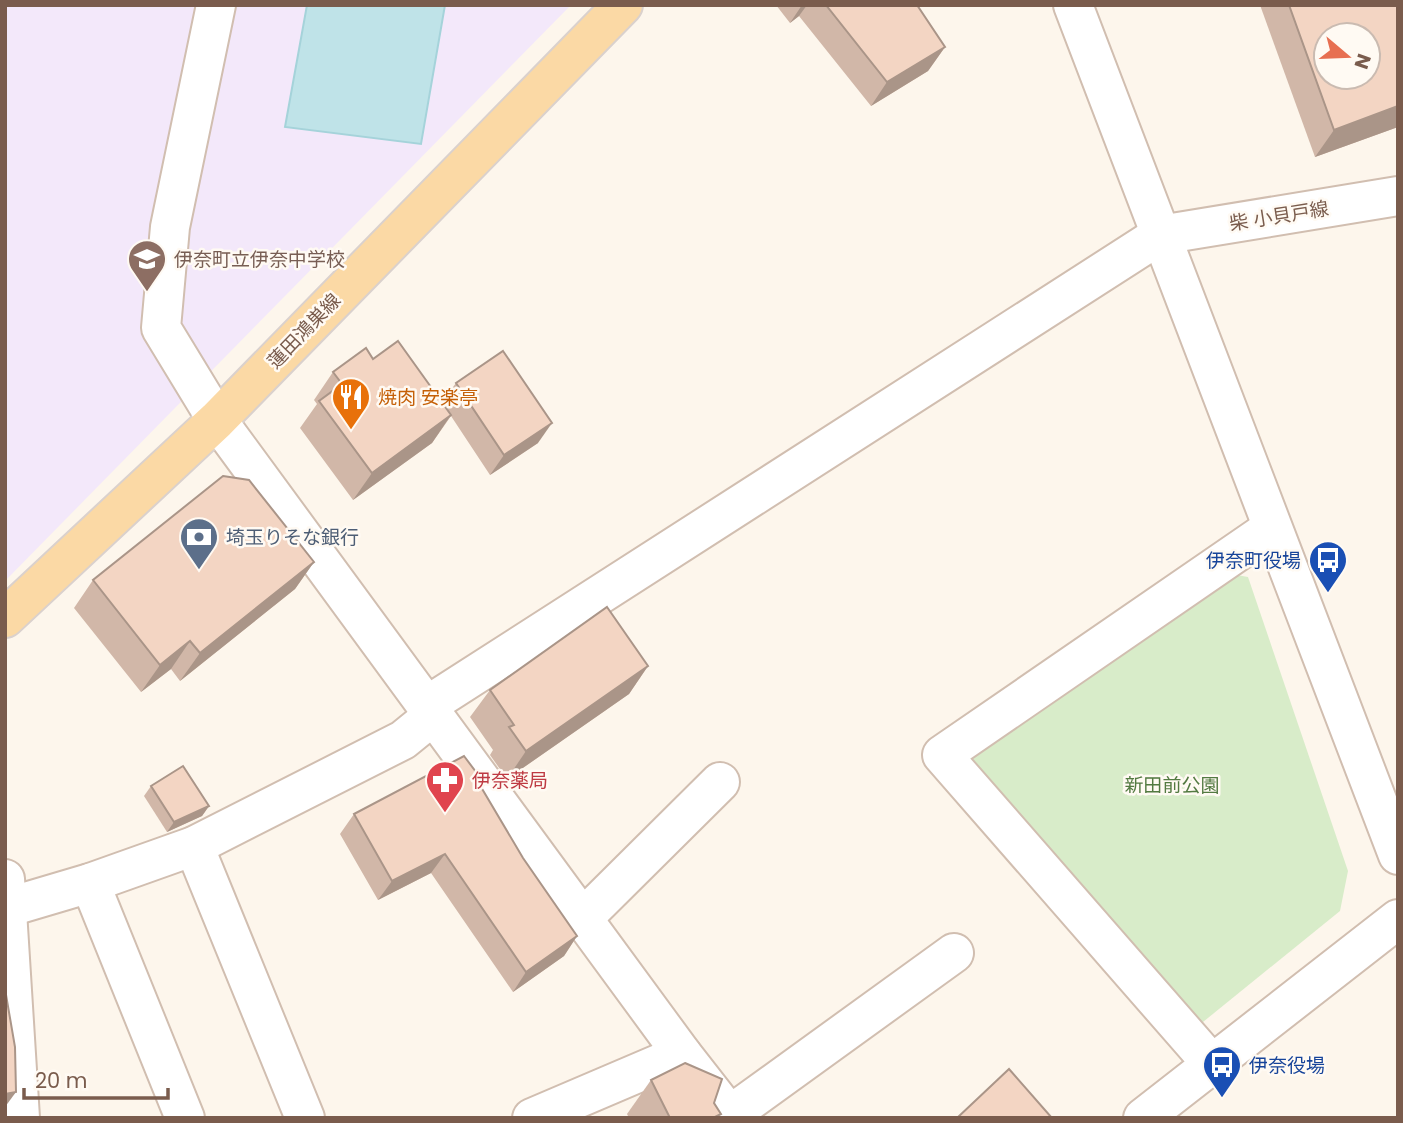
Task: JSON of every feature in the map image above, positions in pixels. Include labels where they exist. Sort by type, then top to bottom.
[{"type":"main road","name":"蓮田鴻巣線","points":[[5,618],[217,420],[622,6]]},
{"type":"street","points":[[216,5],[170,227],[161,328],[217,420],[432,709],[682,1054],[731,1116],[954,953]]},
{"type":"street","points":[[1073,5],[1398,855]]},
{"type":"street","name":"柴 小貝戸線","points":[[1160,235],[1398,196]]},
{"type":"street","points":[[20,1118],[7,893],[90,883],[194,846],[404,740],[432,709],[1160,235]]},
{"type":"street","points":[[1212,1064],[942,755],[1272,528]]},
{"type":"street","points":[[583,918],[720,782]]},
{"type":"street","points":[[194,846],[305,1118]]},
{"type":"street","points":[[90,883],[185,1118]]},
{"type":"street","points":[[1143,1118],[1398,919]]},
{"type":"street","points":[[533,1118],[682,1054]]},
{"type":"shaded area","name":"伊奈町立伊奈中学校","points":[[5,5],[571,5],[5,581]]},
{"type":"green space","name":"新田前公園","points":[[1231,574],[1248,577],[1348,871],[1340,911],[1203,1022],[1186,1017],[973,765],[974,748]]},
{"type":"water","points":[[307,5],[445,5],[421,144],[285,127]]},
{"type":"building","points":[[826,5],[917,5],[945,47],[887,82]]},
{"type":"building","points":[[1289,5],[1398,5],[1398,106],[1334,130],[1320,91],[1382,91],[1382,21],[1312,21],[1312,69]]},
{"type":"building","points":[[398,341],[451,415],[372,473],[319,401],[342,384],[333,372],[366,348],[373,359]]},
{"type":"building","points":[[503,351],[552,423],[504,455],[456,383]]},
{"type":"building","points":[[223,476],[249,480],[314,562],[200,653],[190,641],[160,665],[93,580]]},
{"type":"building","points":[[607,607],[648,666],[526,751],[509,727],[514,725],[490,690]]},
{"type":"building","points":[[464,756],[485,784],[481,787],[523,858],[577,936],[526,972],[445,854],[392,881],[354,814]]},
{"type":"building","points":[[183,766],[209,806],[174,822],[151,786]]},
{"type":"building","points":[[5,989],[15,1047],[16,1092],[5,1094]]},
{"type":"building","points":[[685,1063],[722,1079],[714,1103],[721,1114],[713,1118],[670,1118],[651,1080]]},
{"type":"building","points":[[1009,1069],[1052,1118],[957,1118]]},
{"type":"place","name":"伊奈町立伊奈中学校","points":[[147,293]]},
{"type":"place","name":"焼肉 安楽亭","points":[[351,431]]},
{"type":"place","name":"埼玉りそな銀行","points":[[199,571]]},
{"type":"place","name":"伊奈町役場","points":[[1328,594]]},
{"type":"place","name":"伊奈薬局","points":[[445,814]]},
{"type":"place","name":"伊奈役場","points":[[1222,1099]]}]
